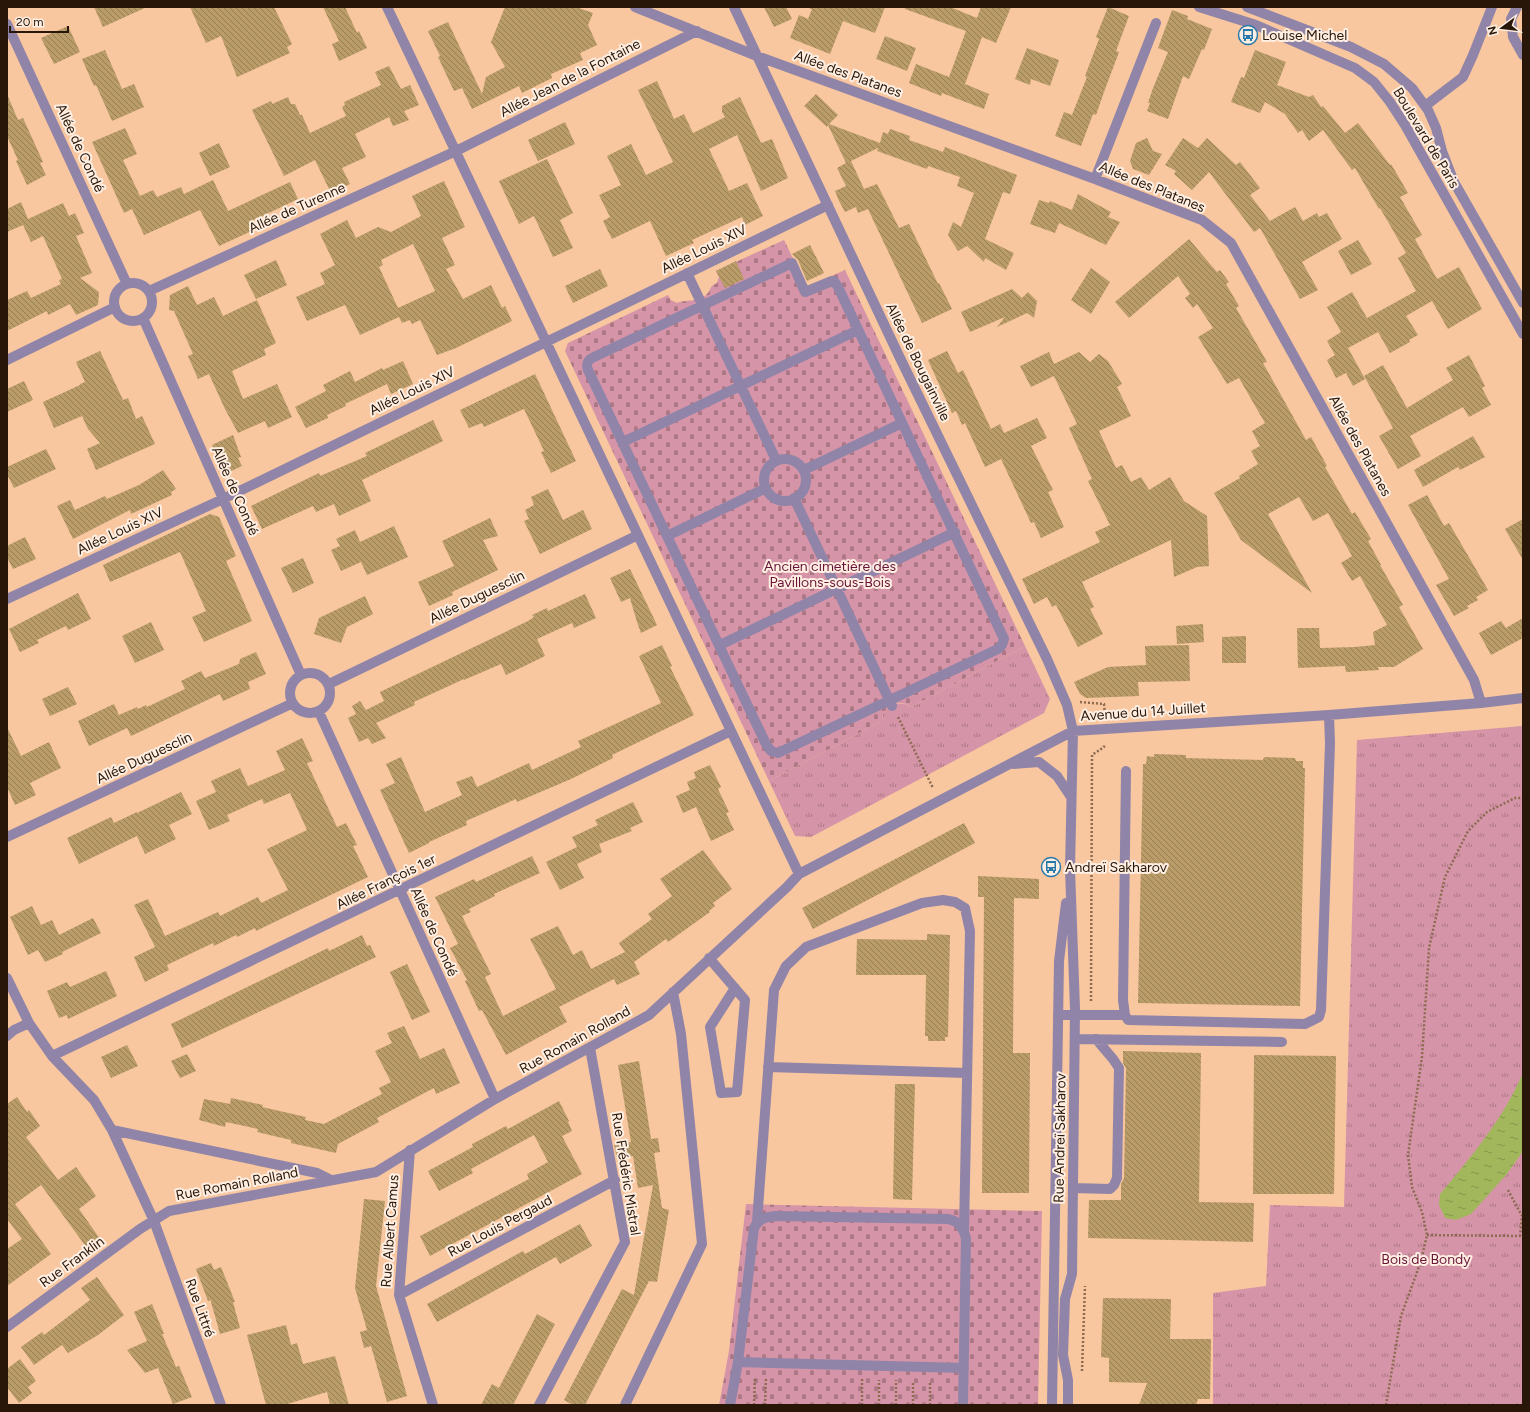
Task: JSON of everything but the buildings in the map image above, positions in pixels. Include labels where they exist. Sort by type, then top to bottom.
[{"type":"street","points":[[387,7],[799,874]]},
{"type":"street","name":"Allée des Platanes","points":[[635,7],[757,56],[1096,179],[1202,220],[1231,243],[1474,680],[1481,703]]},
{"type":"street","name":"Allée de Bougainville","points":[[734,7],[900,358],[1047,659],[1067,705],[1073,730]]},
{"type":"street","name":"Boulevard de Paris","points":[[1199,7],[1263,28],[1355,68],[1374,82],[1390,102],[1405,125],[1523,334]]},
{"type":"street","name":"Boulevard de Paris","points":[[1247,7],[1351,47],[1384,64],[1412,88],[1425,106],[1436,128],[1442,151],[1454,182],[1523,303]]},
{"type":"street","points":[[1425,106],[1463,77],[1474,55],[1492,7]]},
{"type":"street","points":[[1517,7],[1511,19],[1512,37],[1523,55]]},
{"type":"street","points":[[1096,179],[1156,23]]},
{"type":"street","name":"Allée de Condé","points":[[7,24],[128,284]]},
{"type":"street","name":"Allée Jean de la Fontaine","points":[[456,151],[697,31]]},
{"type":"street","name":"Allée de Turenne","points":[[149,291],[456,151]]},
{"type":"street","name":"Allée Louis XIV","points":[[7,599],[223,498],[828,205]]},
{"type":"street","points":[[792,263],[805,292],[832,280],[836,283],[1003,636],[1004,642],[998,649],[891,703],[781,752],[771,751],[766,744],[588,370],[588,362],[592,358],[702,305],[792,263]]},
{"type":"street","points":[[687,273],[776,460]]},
{"type":"street","points":[[128,284],[140,284],[149,291],[152,296],[152,309],[144,318],[132,321],[121,317],[115,307],[114,302],[118,291],[128,284]]},
{"type":"street","points":[[7,360],[115,307]]},
{"type":"street","name":"Allée de Condé","points":[[144,318],[301,675]]},
{"type":"street","points":[[623,442],[858,330]]},
{"type":"street","points":[[804,470],[902,423]]},
{"type":"street","points":[[782,459],[795,461],[804,470],[806,483],[800,495],[794,498],[781,500],[769,494],[766,488],[764,475],[766,469],[776,460],[782,459]]},
{"type":"street","points":[[667,536],[766,488]]},
{"type":"street","points":[[794,498],[891,703]]},
{"type":"street","points":[[720,645],[955,532]]},
{"type":"street","name":"Allée Duguesclin","points":[[329,684],[638,535]]},
{"type":"street","points":[[313,673],[320,675],[329,684],[330,696],[328,703],[319,712],[313,713],[301,711],[292,703],[290,697],[292,684],[295,679],[301,675],[313,673]]},
{"type":"street","name":"Avenue du 14 Juillet","points":[[799,874],[1073,730],[1329,715],[1481,703],[1523,698]]},
{"type":"street","name":"Allée Duguesclin","points":[[7,837],[292,703]]},
{"type":"street","name":"Allée de Condé","points":[[319,712],[494,1099]]},
{"type":"street","points":[[1126,771],[1123,1000],[1125,1015],[1128,1020],[1305,1024],[1319,1018],[1321,1010],[1330,767],[1329,715]]},
{"type":"street","name":"Rue Andreï Sakharov","points":[[1068,1405],[1068,1380],[1063,1355],[1065,1299],[1072,1274],[1075,1015],[1070,869],[1073,730]]},
{"type":"street","name":"Allée François 1er","points":[[52,1056],[400,891],[731,731]]},
{"type":"street","points":[[1010,764],[1039,762],[1057,776],[1071,797]]},
{"type":"street","name":"Rue Andreï Sakharov","points":[[1052,1405],[1059,960],[1070,869]]},
{"type":"street","name":"Rue Romain Rolland","points":[[154,1221],[169,1211],[376,1172],[494,1099],[649,1015],[787,887],[799,874]]},
{"type":"street","points":[[730,1405],[738,1362],[753,1235],[757,1222],[774,990],[786,966],[806,948],[922,903],[943,900],[955,902],[965,908],[970,931],[964,1231],[966,1238],[963,1405]]},
{"type":"street","points":[[709,958],[735,988],[745,1000],[737,1092],[721,1093],[710,1027],[735,988]]},
{"type":"street","points":[[7,978],[29,1023],[52,1056],[94,1100],[112,1130],[154,1221]]},
{"type":"street","points":[[625,1405],[702,1244],[680,1034],[673,992]]},
{"type":"street","points":[[1058,1016],[1125,1015]]},
{"type":"street","points":[[7,1036],[14,1030],[29,1023]]},
{"type":"street","points":[[1075,1039],[1282,1042]]},
{"type":"street","points":[[1073,1188],[1110,1189],[1114,1185],[1117,1178],[1119,1068],[1114,1059],[1096,1039]]},
{"type":"street","name":"Rue Frédéric Mistral","points":[[539,1405],[625,1242],[590,1048]]},
{"type":"street","points":[[768,1067],[967,1073]]},
{"type":"street","name":"Rue Romain Rolland","points":[[112,1130],[317,1173],[331,1180]]},
{"type":"street","name":"Rue Albert Camus","points":[[410,1150],[399,1296],[433,1405]]},
{"type":"street","name":"Rue Louis Pergaud","points":[[399,1296],[615,1180]]},
{"type":"street","points":[[757,1222],[762,1219],[776,1216],[948,1219],[954,1220],[964,1231]]},
{"type":"street","name":"Rue Franklin","points":[[7,1327],[140,1229],[154,1221]]},
{"type":"street","name":"Rue Littré","points":[[154,1221],[221,1405]]},
{"type":"street","points":[[738,1362],[964,1368]]},
{"type":"path","points":[[891,703],[940,801]]},
{"type":"path","points":[[1386,1405],[1401,1316],[1421,1261],[1426,1235],[1422,1212],[1412,1187],[1408,1155],[1422,1057],[1429,948],[1445,877],[1468,831],[1487,812],[1515,798],[1523,798]]},
{"type":"path","points":[[1426,1235],[1522,1237],[1522,1216],[1508,1190]]},
{"type":"path","points":[[754,1405],[755,1362]]},
{"type":"path","points":[[765,1405],[767,1362]]},
{"type":"path","points":[[862,1365],[862,1405]]},
{"type":"path","points":[[879,1365],[879,1405]]},
{"type":"path","points":[[896,1366],[896,1405]]},
{"type":"path","points":[[913,1366],[913,1405]]},
{"type":"path","points":[[930,1405],[931,1367]]},
{"type":"green space","name":"Ancien cimetière des Pavillons-sous-Bois","points":[[784,240],[807,287],[845,270],[1025,646],[911,707],[903,703],[892,705],[883,713],[882,721],[769,781],[565,351],[568,343],[668,295],[671,300],[677,303],[700,299],[712,286],[717,283],[719,277],[716,271]]},
{"type":"green space","points":[[1025,646],[1050,699],[1044,713],[811,837],[795,836],[769,781],[882,721],[883,713],[892,705],[900,703],[911,707]]},
{"type":"green space","name":"Bois de Bondy","points":[[1523,726],[1523,1405],[1213,1405],[1213,1293],[1266,1286],[1270,1205],[1344,1207],[1357,740]]},
{"type":"green space","points":[[746,1204],[1042,1211],[1038,1405],[719,1405],[729,1351]]},
{"type":"water","points":[[1523,1073],[1523,1151],[1507,1174],[1471,1214],[1456,1220],[1445,1218],[1439,1205],[1440,1194],[1486,1136],[1506,1106]]},
{"type":"place","name":"Louise Michel","points":[[1248,35]]},
{"type":"place","name":"Andreï Sakharov","points":[[1051,867]]}]
